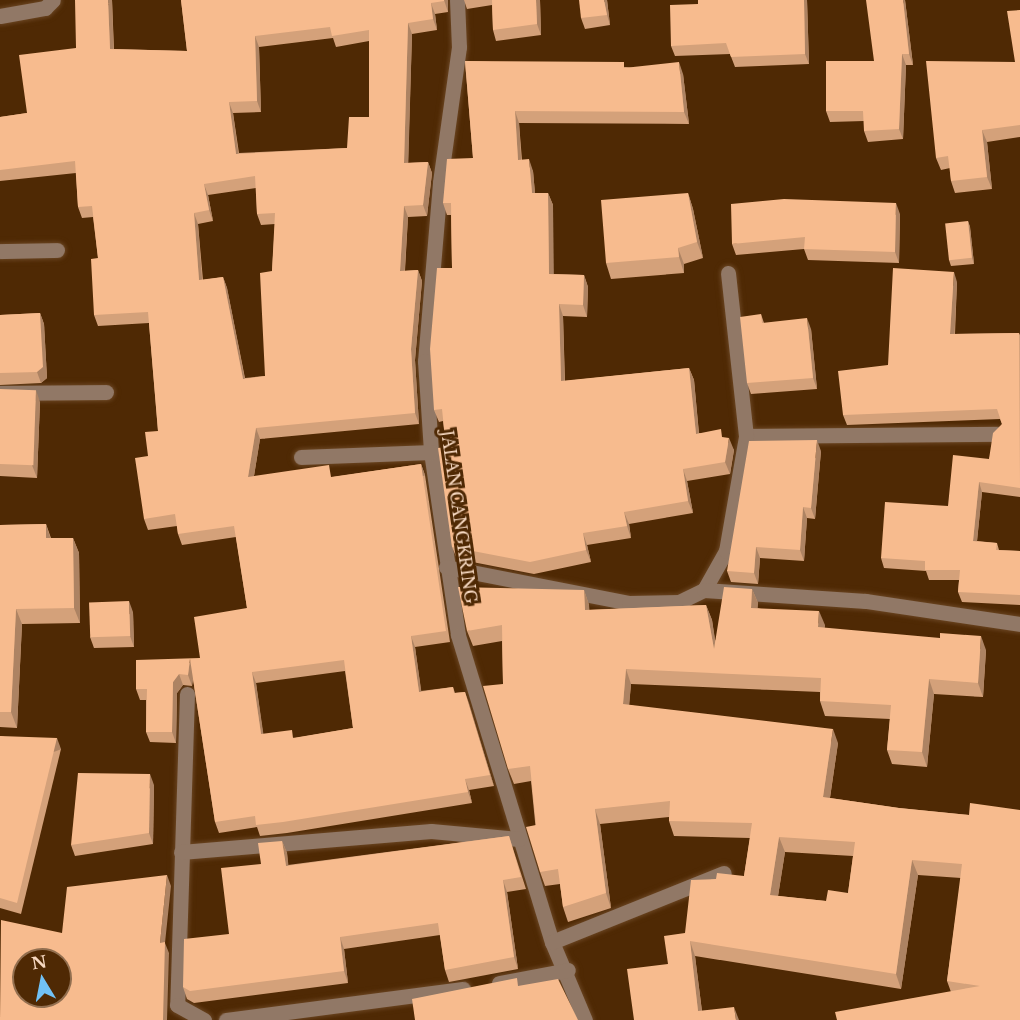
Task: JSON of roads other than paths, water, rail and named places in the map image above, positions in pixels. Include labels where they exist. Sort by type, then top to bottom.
[{"type":"street","points":[[0,16],[45,8],[53,0]]},
{"type":"street","name":"JALAN CANGKRING","points":[[457,0],[459,47],[425,361],[431,452],[446,567],[458,636],[552,942],[568,970],[585,1020]]},
{"type":"street","points":[[0,251],[57,250]]},
{"type":"street","points":[[704,590],[726,551],[746,436],[728,273]]},
{"type":"street","points":[[0,393],[106,392]]},
{"type":"street","points":[[746,436],[996,434]]},
{"type":"street","points":[[301,457],[431,452]]},
{"type":"street","points":[[446,567],[628,603],[679,602],[704,590],[866,601],[1020,624]]},
{"type":"street","points":[[187,694],[177,1005],[204,1020]]},
{"type":"street","points":[[181,852],[431,831],[519,839]]},
{"type":"street","points":[[552,942],[724,873]]},
{"type":"street","points":[[226,1020],[412,999],[568,970]]}]
